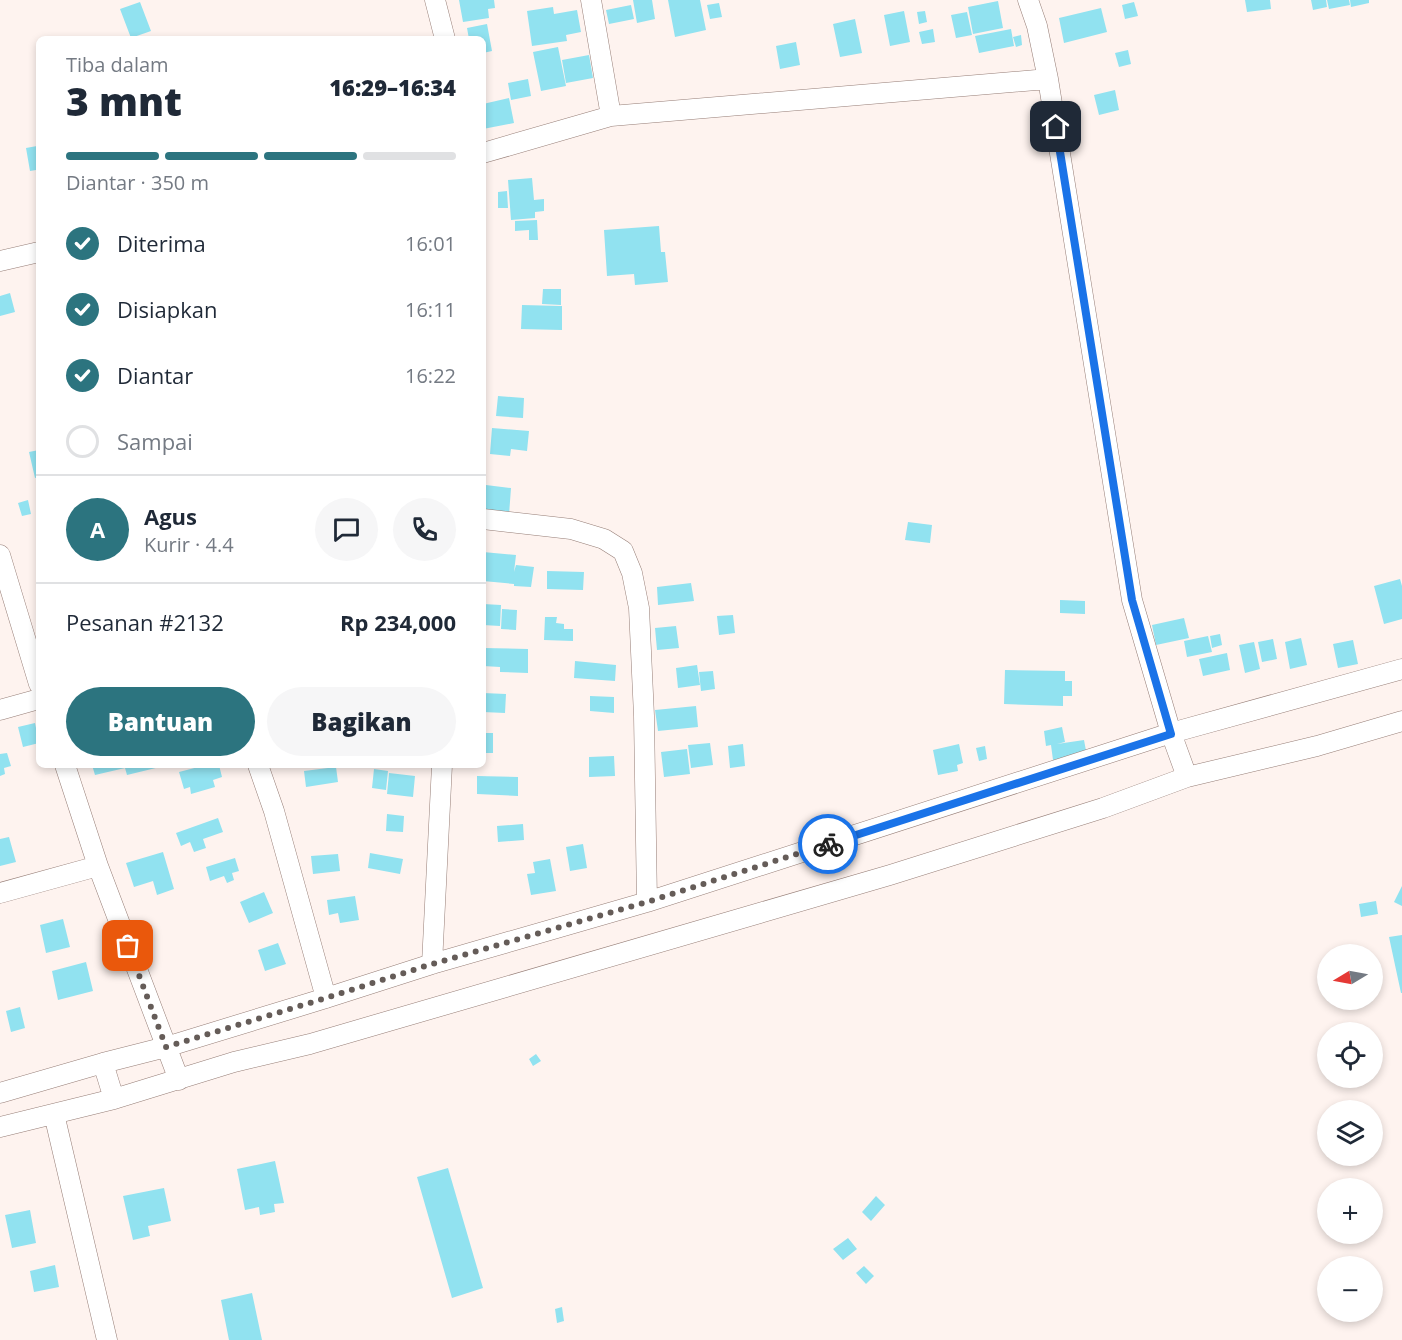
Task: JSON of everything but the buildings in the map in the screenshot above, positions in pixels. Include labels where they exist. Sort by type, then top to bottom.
[{"type":"street","points":[[435,0],[444,36]]},
{"type":"street","points":[[591,0],[611,116]]},
{"type":"street","points":[[1028,0],[1037,26],[1048,79],[1132,600],[1171,734],[1187,777]]},
{"type":"street","points":[[486,152],[611,116],[1048,79]]},
{"type":"street","points":[[0,261],[36,253]]},
{"type":"street","points":[[486,519],[571,529],[604,539],[623,551],[632,573],[639,608],[644,716],[647,902]]},
{"type":"street","points":[[0,555],[36,674]]},
{"type":"street","points":[[0,1093],[166,1047],[432,964],[647,902],[1171,734],[1402,669]]},
{"type":"street","points":[[0,710],[36,700]]},
{"type":"street","points":[[0,1127],[114,1099],[234,1062],[310,1044],[890,875],[1103,808],[1187,777],[1317,746],[1402,721]]},
{"type":"street","points":[[66,768],[98,866],[179,1080]]},
{"type":"street","points":[[259,768],[274,811],[326,998]]},
{"type":"street","points":[[432,964],[442,768]]},
{"type":"street","points":[[0,892],[98,866]]},
{"type":"street","points":[[103,1063],[114,1099]]},
{"type":"street","points":[[54,1114],[107,1340]]},
{"type":"way so far","points":[[128,946],[166,1047],[432,964],[647,902],[828,844]]},
{"type":"route","points":[[828,844],[1171,734],[1132,600],[1056,127]]}]
